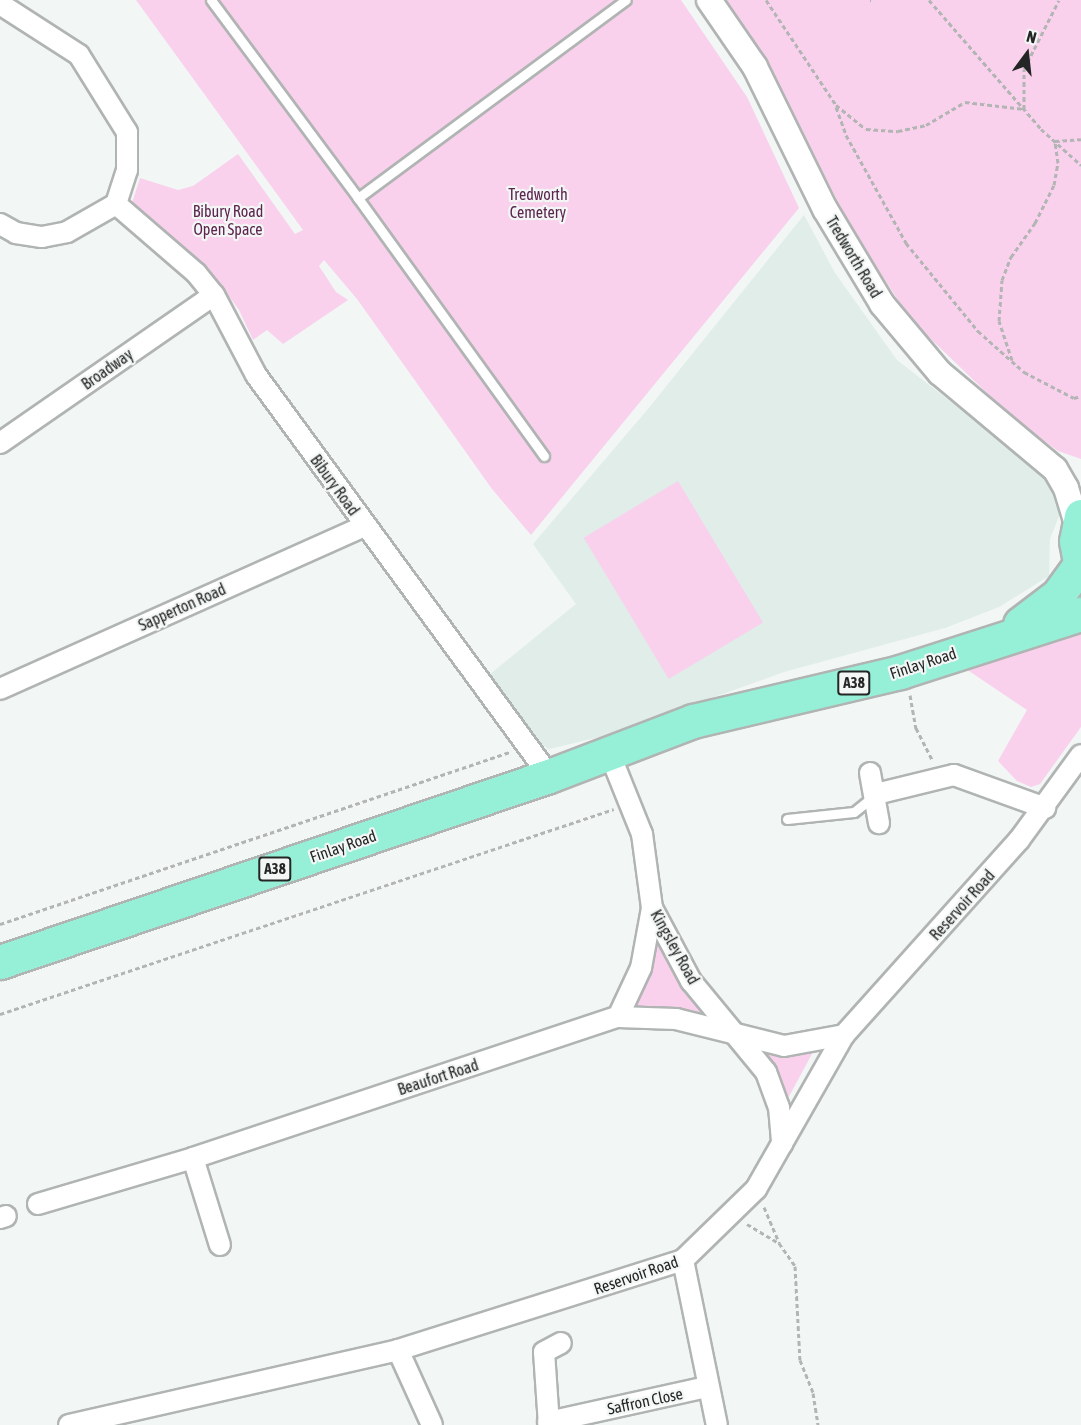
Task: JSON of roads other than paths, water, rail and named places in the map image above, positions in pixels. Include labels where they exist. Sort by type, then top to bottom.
[{"type":"highway","name":"A38","points":[[1079,520],[1081,566]]},
{"type":"highway","name":"Finlay Road","points":[[991,641],[1034,615],[1058,595],[1081,566]]},
{"type":"highway","name":"Finlay Road","points":[[715,717],[900,672],[1081,614]]},
{"type":"highway","name":"A38","points":[[549,776],[613,762],[698,730],[715,717]]},
{"type":"highway","name":"A38","points":[[549,776],[693,721],[715,717]]},
{"type":"highway","name":"Finlay Road","points":[[0,962],[549,776]]},
{"type":"street","name":"Tredworth Road","points":[[709,0],[755,67],[825,209],[882,304],[940,373],[1055,469],[1066,488],[1079,520]]},
{"type":"street","points":[[0,4],[79,55],[127,132],[127,170],[116,204],[89,222],[67,232],[42,237],[16,233],[0,224]]},
{"type":"street","name":"Bibury Road","points":[[116,204],[196,273],[214,295],[256,375],[549,776]]},
{"type":"street","name":"Broadway","points":[[0,443],[214,295]]},
{"type":"street","name":"Tredworth Road","points":[[1055,469],[1081,477]]},
{"type":"street","name":"Sapperton Road","points":[[0,689],[365,526]]},
{"type":"street","name":"Reservoir Road","points":[[69,1425],[398,1350],[682,1260],[756,1189],[783,1147],[844,1035],[1044,808],[1081,755]]},
{"type":"street","name":"Kingsley Road","points":[[613,762],[642,834],[652,908],[692,981],[738,1034],[769,1078],[782,1122],[783,1147]]},
{"type":"street","points":[[870,773],[876,794],[879,823]]},
{"type":"street","points":[[876,794],[954,776],[1044,808]]},
{"type":"street","points":[[618,1017],[641,968],[652,908]]},
{"type":"street","name":"Beaufort Road","points":[[38,1204],[193,1158],[618,1017],[676,1018],[784,1046],[844,1035]]},
{"type":"street","points":[[193,1158],[220,1245]]},
{"type":"street","points":[[682,1260],[707,1387],[717,1425]]},
{"type":"street","name":"Saffron Close","points":[[561,1343],[544,1352],[548,1424],[707,1387]]},
{"type":"street","points":[[398,1350],[432,1425]]},
{"type":"lane","points":[[211,0],[358,198],[544,456]]},
{"type":"lane","points":[[358,198],[626,0]]},
{"type":"lane","points":[[787,819],[854,812],[876,794]]},
{"type":"park label","name":"Tredworth Cemetery","points":[[538,203]]},
{"type":"park label","name":"Bibury Road Open Space","points":[[228,220]]}]
